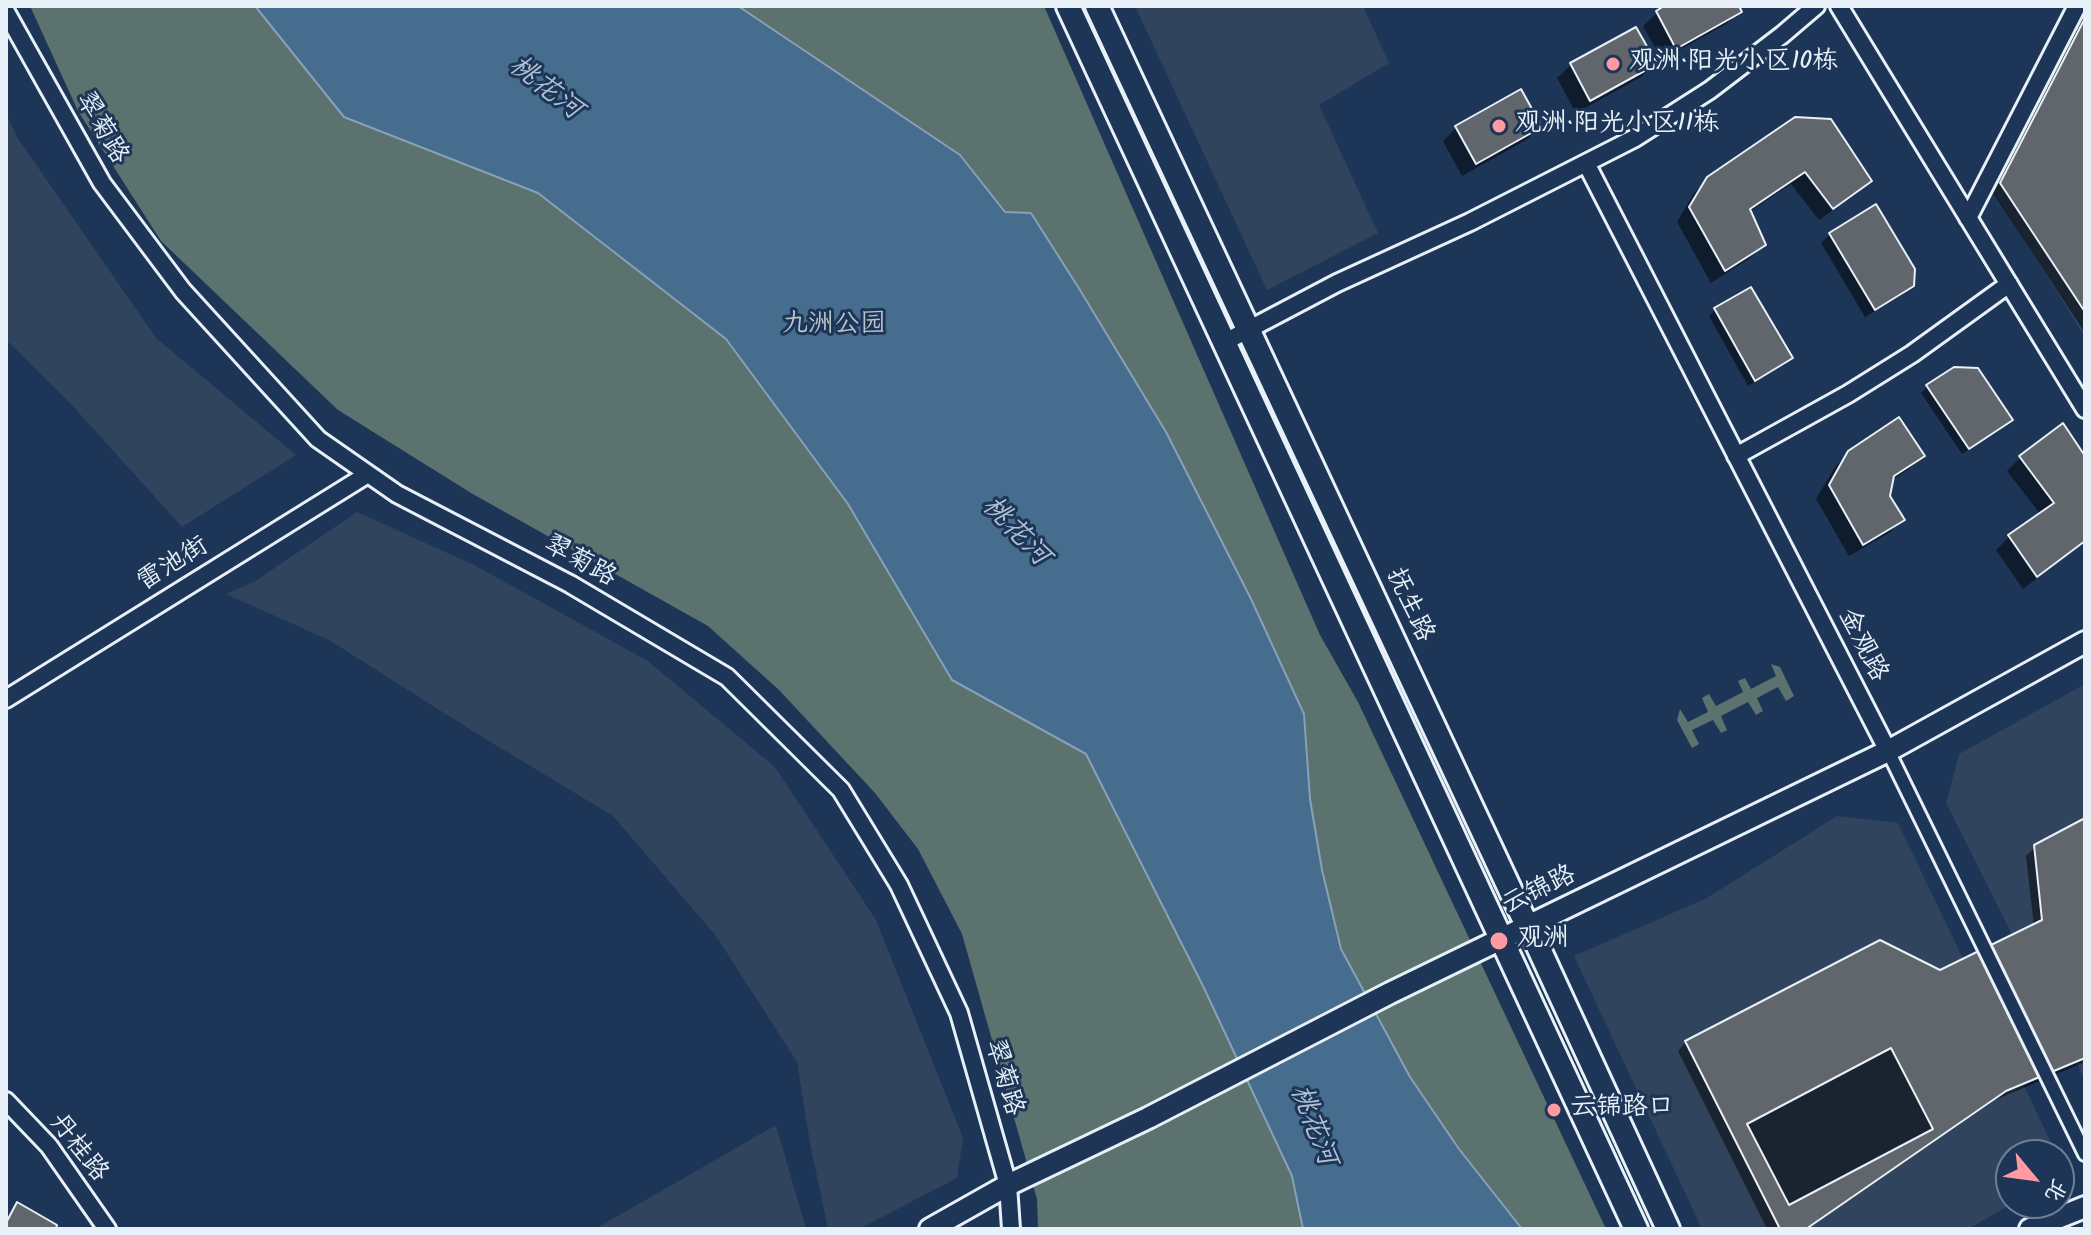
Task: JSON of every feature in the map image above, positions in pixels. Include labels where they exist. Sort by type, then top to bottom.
[{"type":"main road","points":[[1068,6],[1636,1229]]},
{"type":"main road","name":"抚生路","points":[[1097,6],[1668,1229]]},
{"type":"street","points":[[1223,343],[1337,283],[1470,222],[1635,138],[1710,90],[1816,6]]},
{"type":"street","points":[[1839,6],[2085,409]]},
{"type":"street","points":[[1968,218],[2077,6]]},
{"type":"street","name":"翠菊路","points":[[6,12],[102,183],[183,291],[318,439],[397,494],[570,584],[727,677],[841,790],[899,885],[959,1013],[1008,1185],[1011,1229]]},
{"type":"street","name":"金观路","points":[[1586,163],[1888,751],[2085,1154]]},
{"type":"street","points":[[1736,456],[1848,394],[1912,354],[2009,284]]},
{"type":"street","name":"雷池街","points":[[6,699],[368,474]]},
{"type":"street","name":"云锦路","points":[[930,1229],[1008,1185],[1148,1118],[1390,993],[1888,751],[2085,642]]},
{"type":"street","name":"丹桂路","points":[[6,1101],[49,1146],[107,1229]]},
{"type":"street","points":[[2030,1229],[2085,1207]]},
{"type":"shaded area","points":[[1135,6],[1363,6],[1389,63],[1319,105],[1378,233],[1267,290]]},
{"type":"shaded area","points":[[2082,6],[2085,6],[2085,337],[1989,184]]},
{"type":"shaded area","points":[[6,113],[17,137],[156,338],[296,455],[182,527],[70,403],[6,340]]},
{"type":"shaded area","points":[[357,512],[474,565],[648,661],[775,767],[876,920],[963,1138],[957,1178],[859,1229],[828,1229],[797,1062],[716,936],[613,816],[329,640],[226,594],[257,580]]},
{"type":"shaded area","points":[[2085,684],[2085,1080],[1946,803],[1959,754]]},
{"type":"shaded area","points":[[1837,816],[1898,823],[2049,1139],[1995,1139],[1995,1214],[1968,1229],[1702,1229],[1574,956],[1707,898]]},
{"type":"shaded area","points":[[776,1125],[806,1229],[595,1229]]},
{"type":"green space","name":"九洲公园","points":[[30,6],[1044,6],[1320,635],[1358,702],[1606,1229],[1038,1229],[1037,1199],[962,934],[918,849],[875,793],[779,690],[708,626],[471,493],[338,410],[161,241],[78,111]]},
{"type":"green space","points":[[1771,664],[1780,667],[1794,696],[1786,701],[1778,687],[1757,698],[1763,711],[1756,715],[1748,702],[1721,716],[1727,730],[1721,733],[1713,720],[1692,730],[1699,744],[1692,748],[1677,720],[1680,709],[1688,722],[1708,712],[1702,698],[1709,694],[1716,706],[1743,692],[1738,681],[1745,678],[1751,689],[1776,676]]},
{"type":"water","name":"桃花河","points":[[255,6],[738,6],[960,155],[1005,212],[1031,213],[1166,432],[1251,599],[1304,714],[1310,799],[1322,870],[1341,949],[1410,1077],[1459,1149],[1522,1229],[1303,1229],[1292,1176],[1203,986],[1086,754],[952,680],[848,504],[726,339],[538,193],[344,117]]},
{"type":"building","name":"观洲·阳光小区10栋","points":[[1664,6],[1739,6],[1742,12],[1676,49],[1656,11]]},
{"type":"building","points":[[2085,18],[2085,312],[2000,183]]},
{"type":"building","name":"观洲·阳光小区10栋","points":[[1636,27],[1657,64],[1590,101],[1570,63]]},
{"type":"building","name":"观洲·阳光小区11栋","points":[[1521,89],[1542,127],[1476,164],[1455,126]]},
{"type":"building","points":[[1795,117],[1831,119],[1872,181],[1833,209],[1805,172],[1750,209],[1766,245],[1725,271],[1689,207],[1707,177]]},
{"type":"building","points":[[1876,204],[1915,269],[1914,286],[1875,310],[1829,233]]},
{"type":"building","points":[[1751,287],[1793,358],[1755,381],[1714,308]]},
{"type":"building","points":[[1954,367],[1978,368],[2013,420],[1969,449],[1926,385]]},
{"type":"building","points":[[1899,417],[1925,456],[1894,476],[1890,496],[1905,520],[1863,545],[1829,485],[1848,451]]},
{"type":"building","points":[[2063,423],[2085,456],[2085,541],[2037,577],[2008,535],[2054,503],[2019,456]]},
{"type":"building","points":[[2085,818],[2085,1058],[2006,1091],[1806,1229],[1780,1229],[1685,1041],[1880,940],[1940,970],[2042,920],[2034,845]]},
{"type":"building","points":[[1891,1048],[1933,1129],[1789,1205],[1747,1124]]},
{"type":"building","points":[[17,1202],[57,1225],[56,1229],[6,1229]]},
{"type":"place","name":"观洲·阳光小区10栋","points":[[1613,64]]},
{"type":"place","name":"观洲·阳光小区11栋","points":[[1499,126]]},
{"type":"place","name":"观洲","points":[[1499,941]]},
{"type":"place","name":"云锦路口","points":[[1554,1110]]}]
